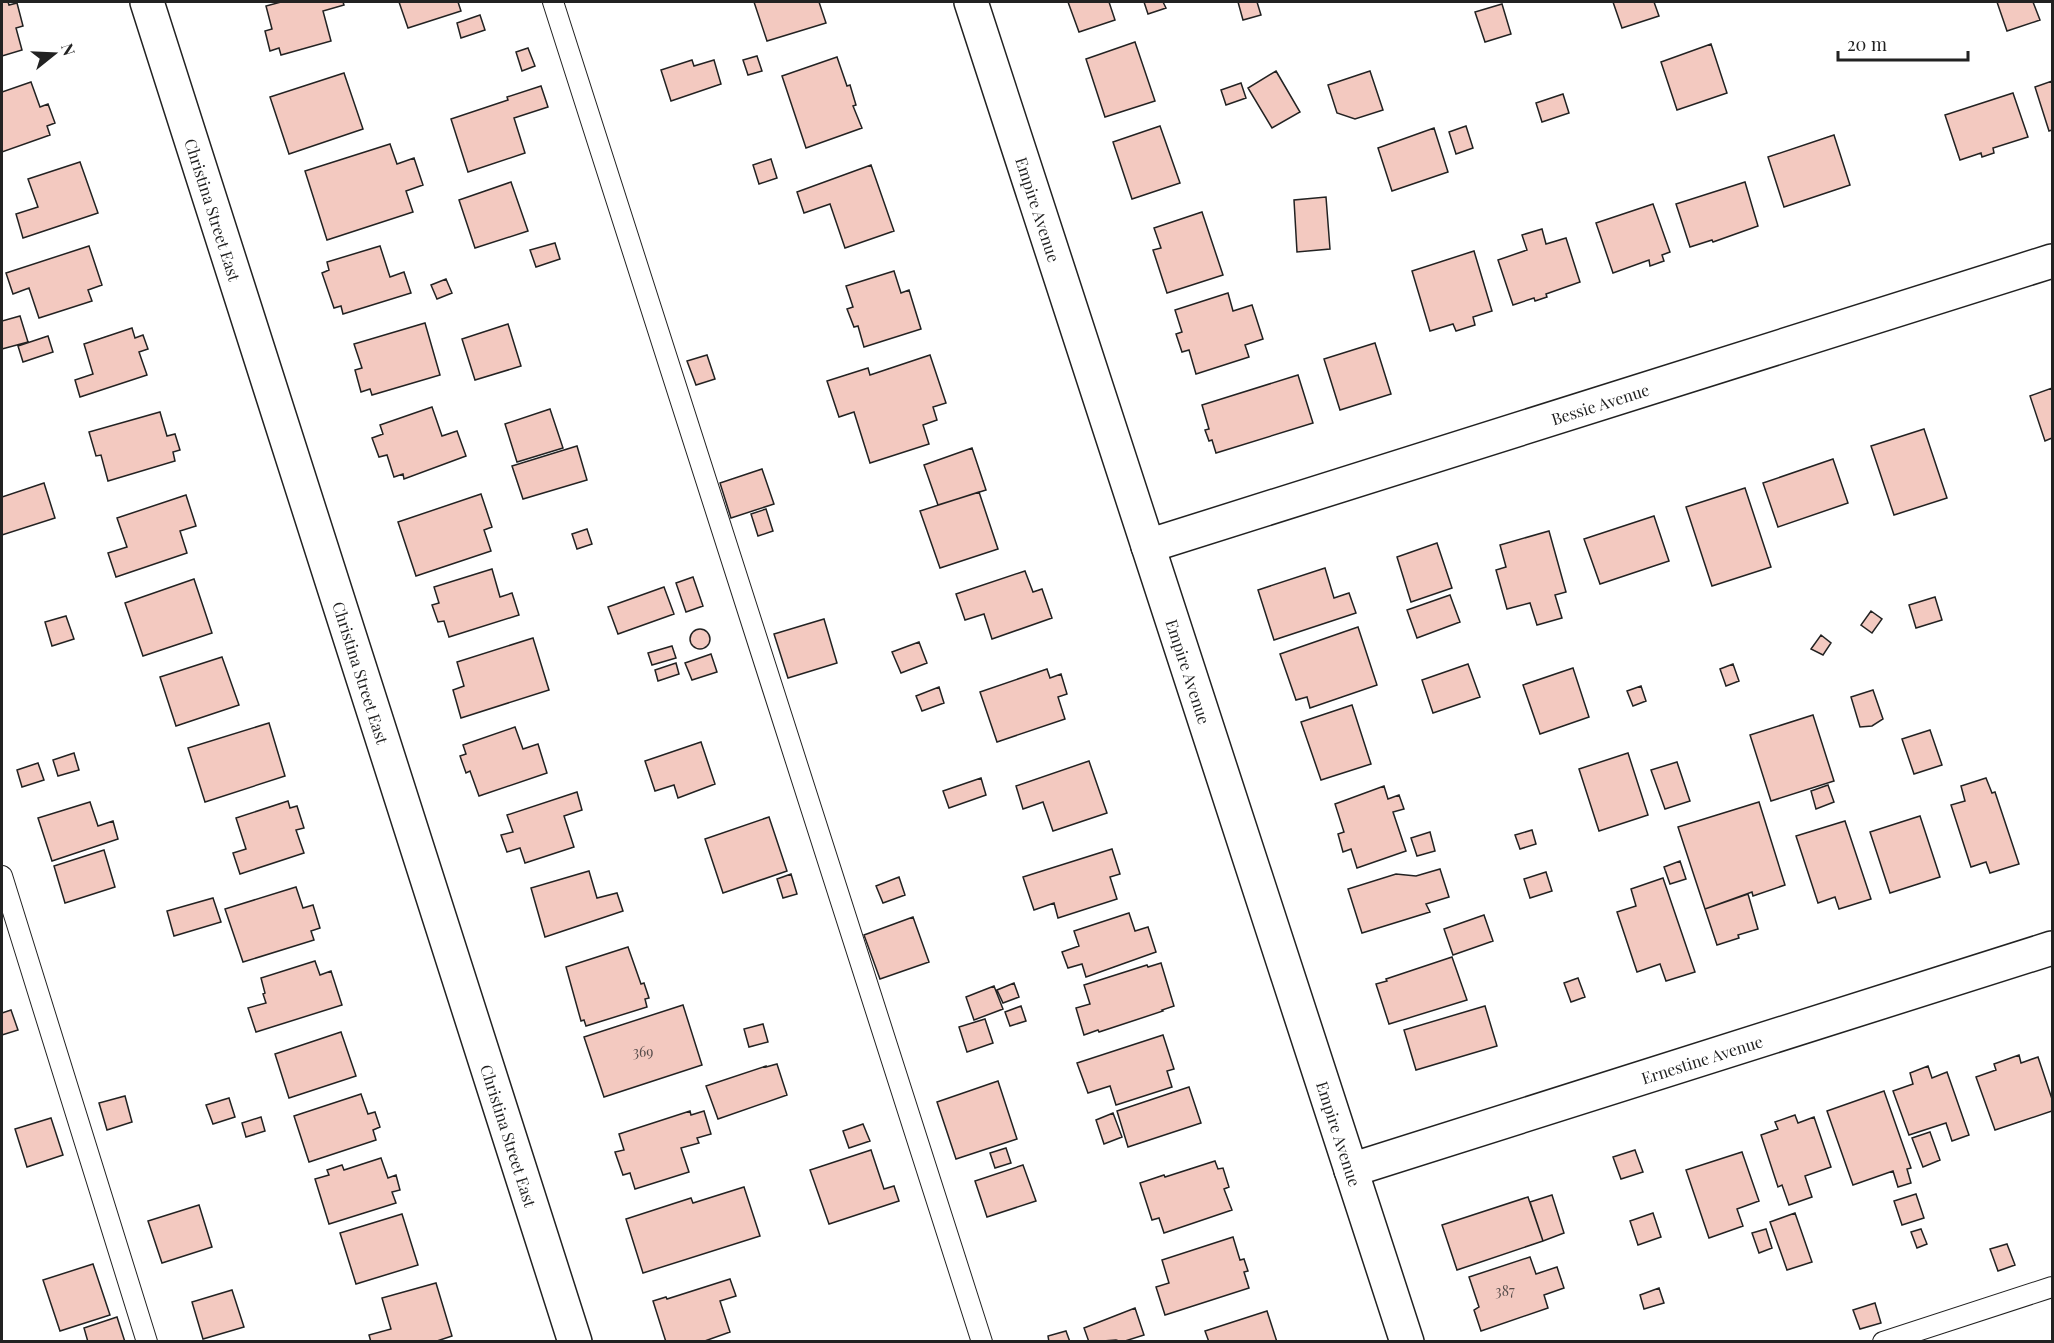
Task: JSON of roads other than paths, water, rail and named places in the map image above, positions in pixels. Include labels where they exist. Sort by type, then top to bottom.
[{"type":"street","name":"Christina Street East","points":[[147,2],[575,1341]]},
{"type":"street","name":"Empire Avenue","points":[[971,2],[1407,1341]]},
{"type":"street","name":"Bessie Avenue","points":[[1148,546],[2052,261]]},
{"type":"street","name":"Ernestine Avenue","points":[[1351,1170],[2052,948]]},
{"type":"lane","points":[[553,2],[982,1341]]},
{"type":"lane","points":[[2,876],[147,1341]]},
{"type":"lane","points":[[1883,1341],[2052,1287]]}]
